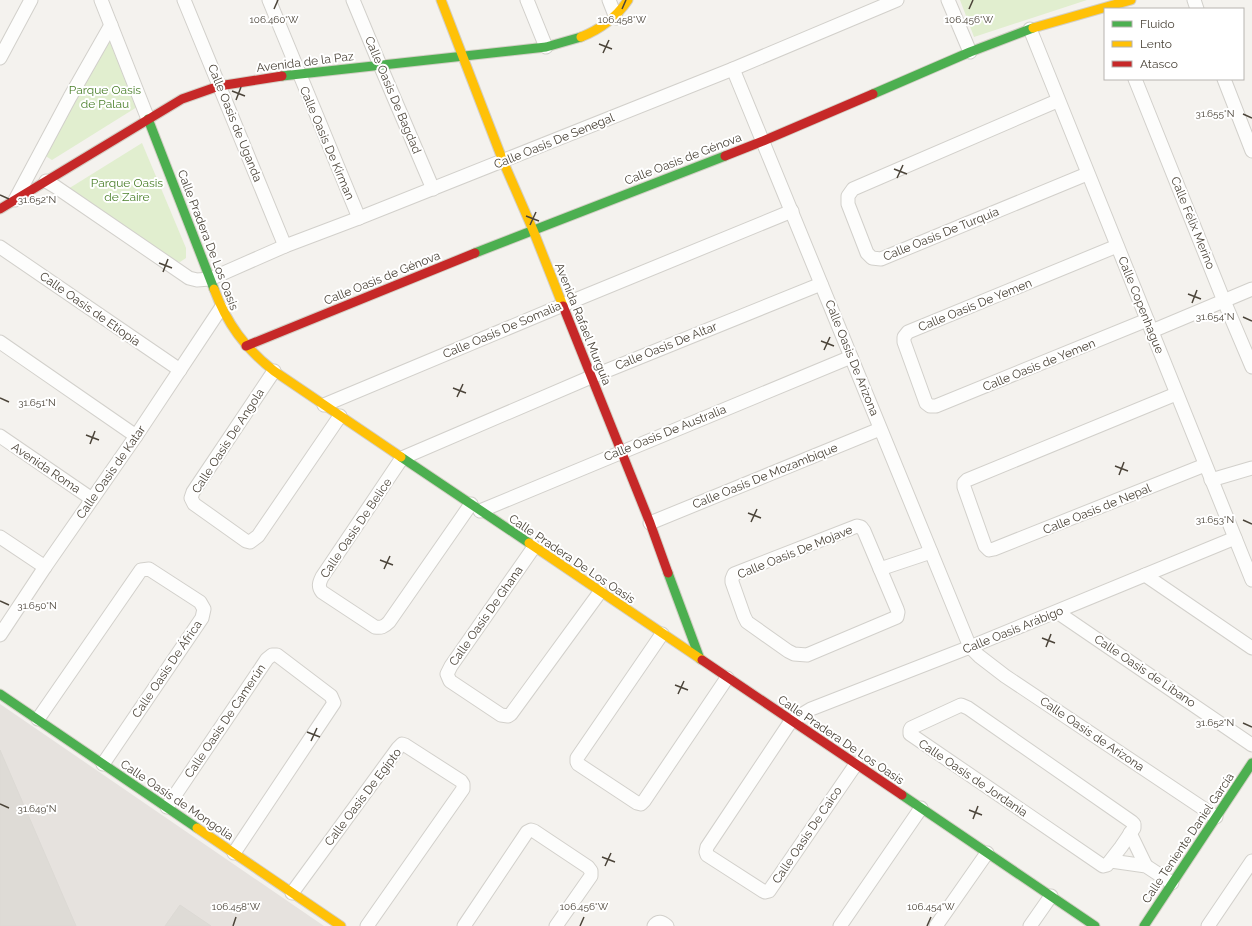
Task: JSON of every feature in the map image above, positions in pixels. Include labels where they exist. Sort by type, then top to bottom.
[{"type":"street","points":[[0,58],[31,0]]},
{"type":"street","points":[[101,0],[148,119]]},
{"type":"street","name":"Calle Oasis de Uganda","points":[[184,0],[285,246]]},
{"type":"street","name":"Calle Oasis De Kirman","points":[[269,0],[298,74],[359,218]]},
{"type":"street","name":"Calle Oasis De Bagdad","points":[[353,0],[433,189]]},
{"type":"street","name":"Avenida Rafael Murguía","points":[[441,0],[503,161],[533,230],[650,523],[700,659]]},
{"type":"street","points":[[527,0],[546,47]]},
{"type":"street","points":[[609,0],[616,18]]},
{"type":"street","name":"Avenida de la Paz","points":[[0,209],[182,99],[219,86],[298,74],[546,47],[579,39],[608,24],[616,18],[628,0]]},
{"type":"street","name":"Calle Oasis De Senegal","points":[[210,279],[285,246],[433,189],[733,69],[897,0]]},
{"type":"street","points":[[948,0],[970,52]]},
{"type":"street","name":"Calle Oasis de Génova","points":[[1107,8],[1132,0]]},
{"type":"street","name":"Calle Oasis de Génova","points":[[246,346],[533,230],[763,141],[970,52],[1030,29],[1104,9]]},
{"type":"street","points":[[14,200],[111,25]]},
{"type":"street","name":"Calle Copenhague","points":[[1030,29],[1057,101],[1150,326],[1176,394],[1252,580]]},
{"type":"street","name":"Calle Oasis De Arizona","points":[[733,69],[970,647]]},
{"type":"street","name":"Calle Félix Merino","points":[[1135,80],[1252,367]]},
{"type":"street","points":[[1224,80],[1252,152]]},
{"type":"street","name":"Calle Oasis De Turquía","points":[[1057,101],[853,189],[848,196],[848,204],[867,253],[872,258],[881,259],[1087,174]]},
{"type":"street","name":"Calle Pradera De Los Oasis","points":[[148,119],[230,328],[258,360],[921,808],[1091,925]]},
{"type":"street","points":[[46,181],[189,278],[197,280],[210,279]]},
{"type":"street","name":"Calle Oasis De Somalia","points":[[324,405],[562,305],[792,211]]},
{"type":"street","name":"Calle Oasis De Yemen","points":[[930,406],[926,403],[904,342],[904,337],[908,332],[1117,246]]},
{"type":"street","name":"Calle Oasis de Etiopía","points":[[0,247],[180,370]]},
{"type":"street","name":"Calle Oasis De Altar","points":[[402,458],[591,377],[821,284]]},
{"type":"street","name":"Calle Oasis de Yemen","points":[[930,406],[936,406],[1150,326],[1224,301],[1252,289]]},
{"type":"street","name":"Calle Oasis de Katar","points":[[1,632],[136,436],[221,308]]},
{"type":"street","points":[[0,342],[136,436]]},
{"type":"street","name":"Calle Oasis De Australia","points":[[475,507],[622,452],[851,357]]},
{"type":"street","name":"Calle Oasis De Angola","points":[[274,371],[193,492],[191,498],[194,504],[246,541],[250,542],[258,536],[340,416]]},
{"type":"street","name":"Calle Oasis de Nepal","points":[[1176,394],[967,480],[964,483],[964,487],[985,546],[989,550],[994,549],[1205,465]]},
{"type":"street","name":"Calle Oasis De Mozambique","points":[[650,523],[880,429]]},
{"type":"street","name":"Avenida Roma","points":[[0,436],[92,499]]},
{"type":"street","name":"Calle Oasis De Belice","points":[[402,458],[322,577],[319,585],[322,592],[374,627],[380,628],[389,622],[475,507]]},
{"type":"street","points":[[1211,480],[1252,468]]},
{"type":"street","name":"Calle Oasis De Mojave","points":[[859,526],[863,528],[880,569],[897,609],[897,617],[807,655],[794,654],[788,651],[747,622],[732,582],[734,574],[859,526]]},
{"type":"street","points":[[0,537],[45,567]]},
{"type":"street","name":"Calle Oasis Arábigo","points":[[791,721],[811,709],[1057,612],[1235,538]]},
{"type":"street","name":"Calle Oasis De Ghana","points":[[534,547],[451,666],[447,674],[450,681],[501,715],[508,716],[511,714],[600,592]]},
{"type":"street","points":[[880,569],[931,552]]},
{"type":"street","name":"Calle Oasis De África","points":[[38,719],[141,570],[149,569],[200,602],[204,609],[202,618],[103,764]]},
{"type":"street","points":[[1145,575],[1252,648]]},
{"type":"street","name":"Calle Oasis de Líbano","points":[[1057,612],[1252,745]]},
{"type":"street","points":[[662,634],[577,758],[578,764],[637,803],[641,804],[727,678]]},
{"type":"street","name":"Calle Oasis de Arizona","points":[[970,647],[991,666],[1216,817]]},
{"type":"street","name":"Calle Oasis De Camerún","points":[[167,807],[267,658],[272,655],[277,655],[331,696],[334,703],[234,854]]},
{"type":"street","name":"Calle Oasis de Mongolia","points":[[0,694],[341,926]]},
{"type":"street","name":"Calle Oasis de Jordania","points":[[1146,866],[1130,833],[1134,826],[1132,822],[965,706],[959,706],[911,728],[911,736],[1103,866],[1107,865],[1111,861],[1146,866],[1172,883]]},
{"type":"street","name":"Calle Oasis De Caico","points":[[791,721],[707,847],[706,852],[708,856],[762,891],[769,891],[856,764]]},
{"type":"street","name":"Calle Oasis De Egipto","points":[[292,893],[398,748],[402,744],[405,745],[461,781],[463,784],[463,789],[367,926]]},
{"type":"street","name":"Calle Teniente Daniel García","points":[[1144,926],[1252,763]]},
{"type":"street","points":[[840,926],[921,808]]},
{"type":"street","points":[[464,926],[527,832],[530,830],[534,831],[588,867],[591,871],[591,876],[556,926]]},
{"type":"street","points":[[1111,861],[1130,833]]},
{"type":"street","points":[[936,926],[987,853]]},
{"type":"street","points":[[1208,926],[1252,861]]},
{"type":"street","points":[[1030,926],[1050,896]]},
{"type":"street","points":[[654,926],[659,922],[662,922],[668,926]]},
{"type":"shaded area","points":[[0,704],[324,926],[0,926]]},
{"type":"green space","points":[[960,0],[1087,0],[974,37]]},
{"type":"green space","name":"Parque Oasis de Palau","points":[[109,38],[137,107],[52,160],[44,155]]},
{"type":"green space","name":"Parque Oasis de Zaire","points":[[142,143],[186,248],[186,258],[180,262],[171,260],[68,189]]},
{"type":"building","points":[[0,750],[76,926],[0,926]]},
{"type":"building","points":[[180,905],[211,926],[165,926]]},
{"type":"traffic: fast","points":[[873,94],[970,52],[1033,28]]},
{"type":"traffic: fast","points":[[282,76],[546,47],[581,37]]},
{"type":"traffic: fast","points":[[148,119],[214,289]]},
{"type":"traffic: fast","points":[[475,253],[725,156]]},
{"type":"traffic: fast","points":[[401,457],[529,543]]},
{"type":"traffic: fast","points":[[668,573],[700,659]]},
{"type":"traffic: fast","points":[[0,694],[197,828]]},
{"type":"traffic: fast","points":[[1144,926],[1252,763]]},
{"type":"traffic: fast","points":[[902,795],[1095,926]]},
{"type":"traffic: slow","points":[[441,0],[503,161],[533,230],[563,306]]},
{"type":"traffic: slow","points":[[581,37],[608,22],[628,0]]},
{"type":"traffic: slow","points":[[1033,28],[1131,0]]},
{"type":"traffic: slow","points":[[214,289],[219,302],[238,334],[254,353],[274,371],[401,457]]},
{"type":"traffic: slow","points":[[529,543],[702,660]]},
{"type":"traffic: slow","points":[[197,828],[341,926]]},
{"type":"traffic: jam","points":[[0,209],[182,99],[219,86],[282,76]]},
{"type":"traffic: jam","points":[[725,156],[873,94]]},
{"type":"traffic: jam","points":[[246,346],[475,253]]},
{"type":"traffic: jam","points":[[563,306],[650,523],[668,573]]},
{"type":"traffic: jam","points":[[702,660],[902,795]]}]
